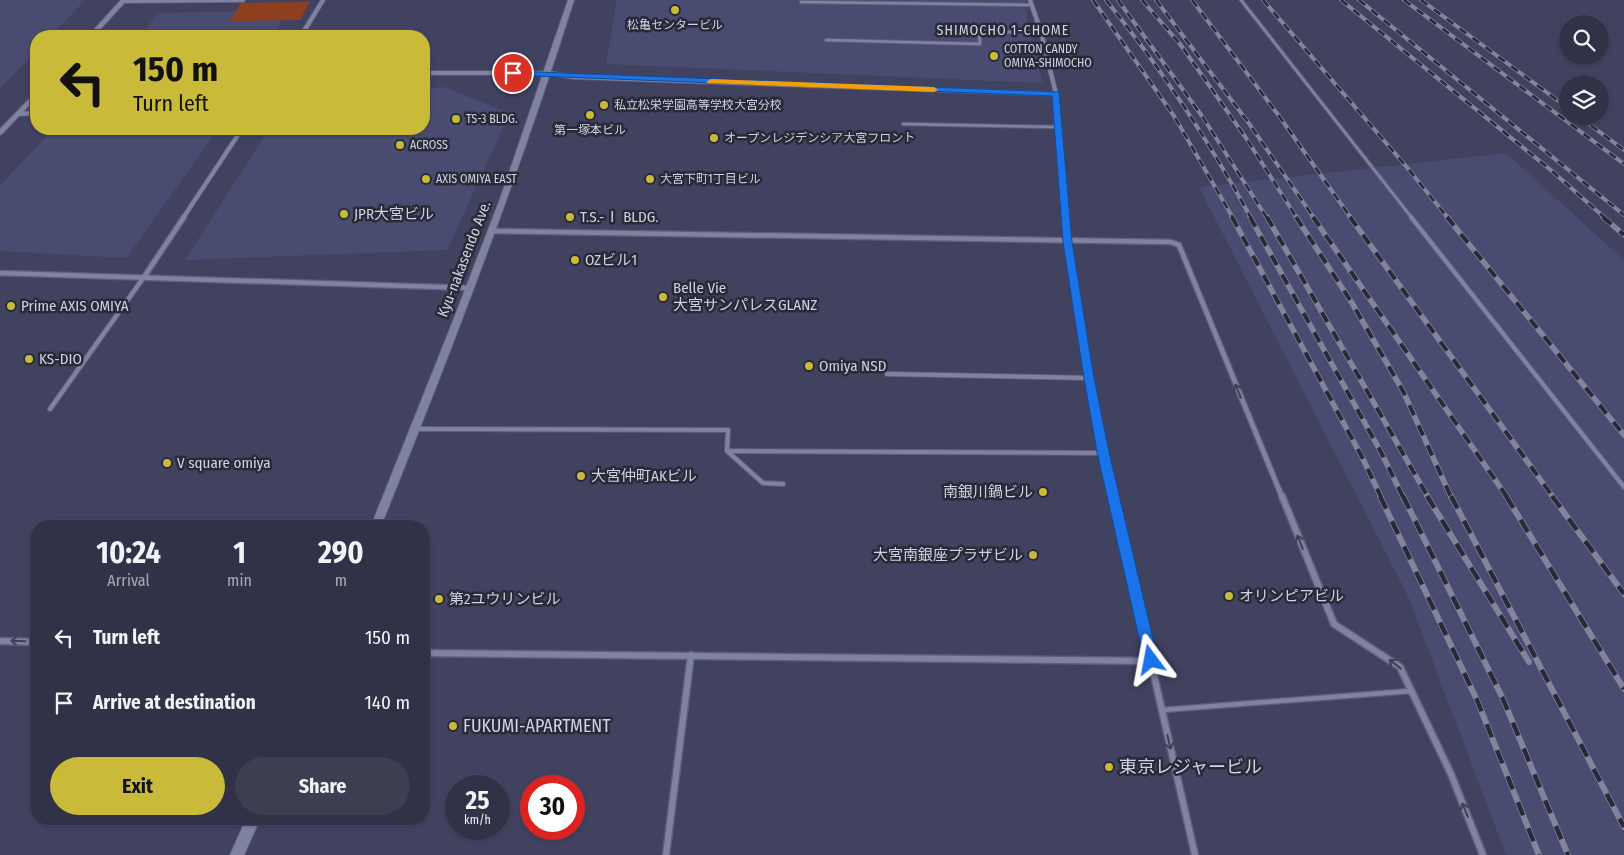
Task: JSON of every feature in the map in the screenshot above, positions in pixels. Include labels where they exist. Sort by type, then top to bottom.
[{"type":"main road","name":"Kyu-nakasendo Ave.","points":[[378,520],[471,288],[549,73],[572,0]]},
{"type":"main road","points":[[237,855],[250,825]]},
{"type":"street","points":[[97,30],[124,1],[243,0]]},
{"type":"street","points":[[304,30],[323,0]]},
{"type":"street","points":[[1031,2],[1041,32],[1056,94],[1068,242],[1089,378],[1103,452],[1195,855]]},
{"type":"street","points":[[430,73],[549,73],[573,76],[1056,94]]},
{"type":"street","points":[[0,133],[30,102]]},
{"type":"street","points":[[19,114],[30,113]]},
{"type":"street","points":[[144,277],[238,135]]},
{"type":"street","points":[[492,231],[1068,242],[1171,242],[1179,245],[1334,624],[1400,667],[1450,774],[1483,855]]},
{"type":"street","points":[[0,273],[471,288]]},
{"type":"street","points":[[0,641],[30,642]]},
{"type":"street","points":[[430,653],[1151,660]]},
{"type":"street","points":[[666,855],[691,655]]},
{"type":"lane","points":[[1241,0],[1624,487]]},
{"type":"lane","points":[[801,2],[1031,2]]},
{"type":"lane","points":[[826,40],[980,44],[979,32],[1041,32]]},
{"type":"lane","points":[[903,124],[1058,127]]},
{"type":"lane","points":[[50,409],[144,277]]},
{"type":"lane","points":[[887,374],[1089,378]]},
{"type":"lane","points":[[415,429],[728,430],[727,451]]},
{"type":"lane","points":[[727,451],[1103,452]]},
{"type":"lane","points":[[727,451],[763,483],[783,484]]},
{"type":"lane","points":[[1162,710],[1411,690]]},
{"type":"shaded area","points":[[0,0],[85,0],[57,30],[30,30],[30,57],[0,89]]},
{"type":"shaded area","points":[[617,0],[1026,0],[1027,20],[1043,83],[606,64]]},
{"type":"shaded area","points":[[310,2],[300,20],[230,21],[241,3]]},
{"type":"shaded area","points":[[286,10],[278,30],[145,30],[158,13]]},
{"type":"shaded area","points":[[444,87],[510,113],[447,250],[185,260],[265,135],[430,135],[430,88]]},
{"type":"shaded area","points":[[47,135],[214,135],[126,258],[0,251],[0,186]]},
{"type":"shaded area","points":[[1506,153],[1624,260],[1624,855],[1506,855],[1408,596],[1199,187]]},
{"type":"railway","points":[[1093,0],[1174,116],[1233,218]]},
{"type":"railway","points":[[1106,0],[1146,52],[1183,106],[1251,218]]},
{"type":"railway","points":[[1118,0],[1202,116],[1267,218]]},
{"type":"railway","points":[[1142,0],[1180,44],[1246,138],[1297,218]]},
{"type":"railway","points":[[1156,0],[1248,122],[1314,218]]},
{"type":"railway","points":[[1192,0],[1279,116],[1351,218]]},
{"type":"railway","points":[[1263,0],[1405,165],[1448,218]]},
{"type":"railway","points":[[1341,0],[1552,171],[1605,218]]},
{"type":"railway","points":[[1359,0],[1624,215]]},
{"type":"railway","points":[[1404,0],[1624,164]]},
{"type":"railway","points":[[1421,0],[1559,101]]},
{"type":"railway","points":[[1590,125],[1624,150]]},
{"type":"railway","points":[[1232,217],[1362,457],[1381,497]]},
{"type":"railway","points":[[1250,217],[1381,452],[1403,497]]},
{"type":"railway","points":[[1267,217],[1428,497]]},
{"type":"railway","points":[[1296,217],[1352,303],[1403,391],[1451,497]]},
{"type":"railway","points":[[1313,217],[1507,497]]},
{"type":"railway","points":[[1350,217],[1553,497]]},
{"type":"railway","points":[[1447,217],[1624,435]]},
{"type":"railway","points":[[1603,217],[1624,235]]},
{"type":"railway","points":[[1380,496],[1477,700],[1539,855]]},
{"type":"railway","points":[[1403,496],[1503,699],[1568,855]]},
{"type":"railway","points":[[1427,496],[1529,662]]},
{"type":"railway","points":[[1451,496],[1624,827]]},
{"type":"railway","points":[[1506,496],[1624,689]]},
{"type":"railway","points":[[1552,496],[1624,594]]},
{"type":"slow traffic","points":[[711,82],[934,90]]},
{"type":"place","name":"松亀センタービル","points":[[675,10]]},
{"type":"place","name":"COTTON CANDY OMIYA-SHIMOCHO","points":[[994,56]]},
{"type":"place","name":"私立松栄学園高等学校大宮分校","points":[[604,105]]},
{"type":"place","name":"第一塚本ビル","points":[[590,115]]},
{"type":"place","name":"TS-3 BLDG.","points":[[456,119]]},
{"type":"place","name":"オープンレジデンシア大宮フロント","points":[[714,138]]},
{"type":"place","name":"ACROSS","points":[[400,145]]},
{"type":"place","name":"AXIS OMIYA EAST","points":[[426,179]]},
{"type":"place","name":"大宮下町1丁目ビル","points":[[650,179]]},
{"type":"place","name":"JPR大宮ビル","points":[[344,214]]},
{"type":"place","name":"T.S.-Ⅰ BLDG.","points":[[570,217]]},
{"type":"place","name":"OZビル1","points":[[575,260]]},
{"type":"place","name":"Belle Vie 大宮サンパレスGLANZ","points":[[663,297]]},
{"type":"place","name":"Prime AXIS OMIYA","points":[[11,306]]},
{"type":"place","name":"KS-DIO","points":[[29,359]]},
{"type":"place","name":"Omiya NSD","points":[[809,366]]},
{"type":"place","name":"V square omiya","points":[[167,463]]},
{"type":"place","name":"大宮仲町AKビル","points":[[581,476]]},
{"type":"place","name":"南銀川鍋ビル","points":[[1043,492]]},
{"type":"place","name":"大宮南銀座プラザビル","points":[[1033,555]]},
{"type":"place","name":"オリンピアビル","points":[[1229,596]]},
{"type":"place","name":"第2ユウリンビル","points":[[439,599]]},
{"type":"place","name":"FUKUMI-APARTMENT","points":[[453,726]]},
{"type":"place","name":"東京レジャービル","points":[[1109,767]]},
{"type":"district","name":"SHIMOCHO 1-CHOME","points":[[1003,30]]},
{"type":"route","points":[[513,73],[1056,94],[1068,242],[1089,378],[1103,452],[1151,660]]}]
